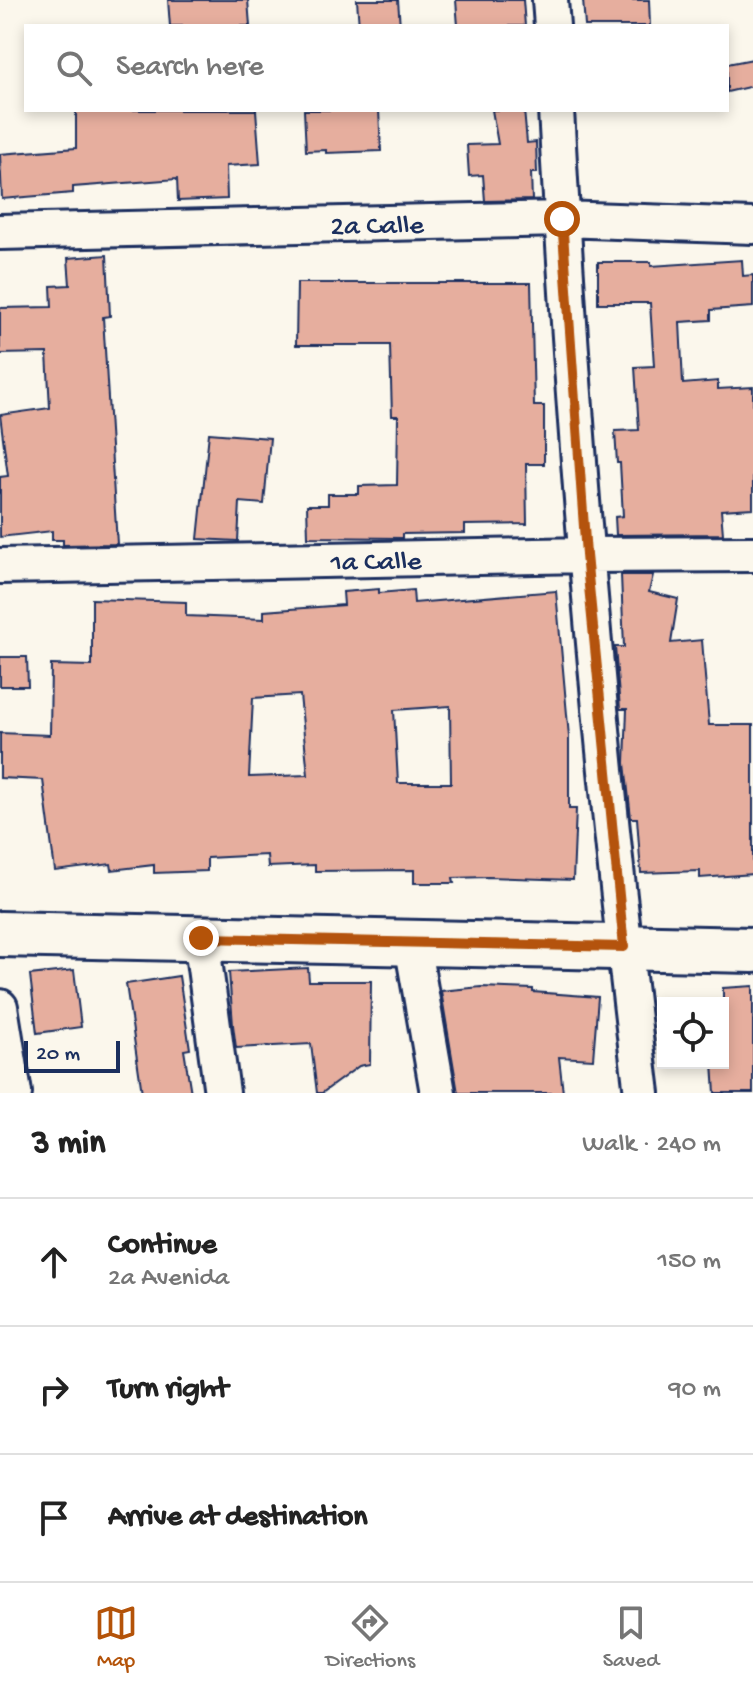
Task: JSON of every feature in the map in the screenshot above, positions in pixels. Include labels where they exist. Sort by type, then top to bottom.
[{"type":"main road","points":[[0,934],[753,950]]},
{"type":"street","points":[[550,0],[552,24]]},
{"type":"street","points":[[556,112],[586,555],[624,947],[642,1093]]},
{"type":"street","name":"2a Calle","points":[[0,232],[562,219],[753,226]]},
{"type":"street","name":"1a Calle","points":[[0,566],[753,554]]},
{"type":"street","points":[[201,938],[222,1093]]},
{"type":"street","points":[[412,943],[438,1093]]},
{"type":"street","points":[[0,1007],[14,1093]]},
{"type":"building","points":[[168,0],[248,0],[250,24],[170,24]]},
{"type":"building","points":[[357,0],[398,0],[400,24],[359,24]]},
{"type":"building","points":[[456,0],[523,0],[525,24],[458,24]]},
{"type":"building","points":[[583,0],[649,0],[650,24],[585,24]]},
{"type":"building","points":[[753,59],[753,86],[729,92],[729,64]]},
{"type":"building","points":[[76,112],[256,112],[260,164],[226,166],[227,199],[178,201],[177,179],[73,187],[73,193],[2,199],[0,154],[76,148]]},
{"type":"building","points":[[304,112],[379,112],[381,151],[306,151]]},
{"type":"building","points":[[492,112],[524,112],[527,143],[536,142],[537,173],[531,173],[532,200],[485,201],[483,175],[469,176],[467,145],[498,144]]},
{"type":"building","points":[[107,255],[110,316],[103,317],[117,544],[63,545],[63,540],[52,540],[52,531],[0,537],[0,477],[8,476],[0,415],[50,408],[47,353],[0,354],[0,308],[52,307],[51,286],[70,285],[68,258]]},
{"type":"building","points":[[742,260],[743,276],[753,275],[753,307],[711,310],[711,320],[680,322],[683,384],[718,381],[718,389],[753,387],[753,508],[721,510],[723,534],[616,535],[615,517],[623,516],[615,431],[639,430],[635,367],[654,366],[650,303],[598,303],[598,262],[651,262],[651,266]]},
{"type":"building","points":[[297,283],[531,283],[534,406],[544,406],[544,464],[526,464],[527,524],[465,525],[465,533],[402,534],[402,538],[308,537],[307,505],[328,505],[328,494],[359,494],[359,486],[397,485],[398,416],[392,416],[390,345],[296,345]]},
{"type":"building","points":[[209,433],[270,438],[264,504],[240,502],[238,541],[198,539]]},
{"type":"building","points":[[621,575],[653,575],[649,592],[678,599],[671,643],[702,640],[709,725],[753,725],[753,874],[700,878],[700,871],[641,873],[637,818],[631,818],[625,763],[627,709],[620,709],[615,647],[624,647]]},
{"type":"building","points":[[413,590],[414,603],[556,591],[569,737],[569,809],[576,809],[573,880],[488,877],[453,878],[454,883],[414,883],[414,870],[315,871],[315,865],[268,867],[267,855],[207,858],[207,871],[154,873],[154,865],[112,870],[111,864],[55,871],[43,780],[0,778],[0,733],[50,735],[51,665],[92,666],[92,599],[186,602],[186,616],[264,619],[264,611],[344,605],[343,592]],"holes":[[[300,695],[308,775],[249,777],[253,698]],[[450,706],[451,783],[398,783],[394,710]]]},
{"type":"building","points":[[0,657],[27,657],[28,686],[0,686]]},
{"type":"building","points":[[308,968],[309,981],[371,981],[370,1064],[359,1066],[322,1093],[317,1093],[311,1044],[236,1048],[233,1025],[229,972]]},
{"type":"building","points":[[74,970],[81,1027],[37,1033],[30,975]]},
{"type":"building","points":[[179,976],[190,1049],[184,1050],[191,1093],[142,1093],[126,984]]},
{"type":"building","points":[[753,986],[753,1093],[715,1093],[713,1069],[729,1069],[729,997],[723,997],[723,988]]},
{"type":"building","points":[[481,987],[533,989],[533,992],[598,997],[593,1059],[559,1057],[563,1093],[458,1093],[441,991]]},
{"type":"route","points":[[201,938],[624,947],[586,555],[562,219]]}]
